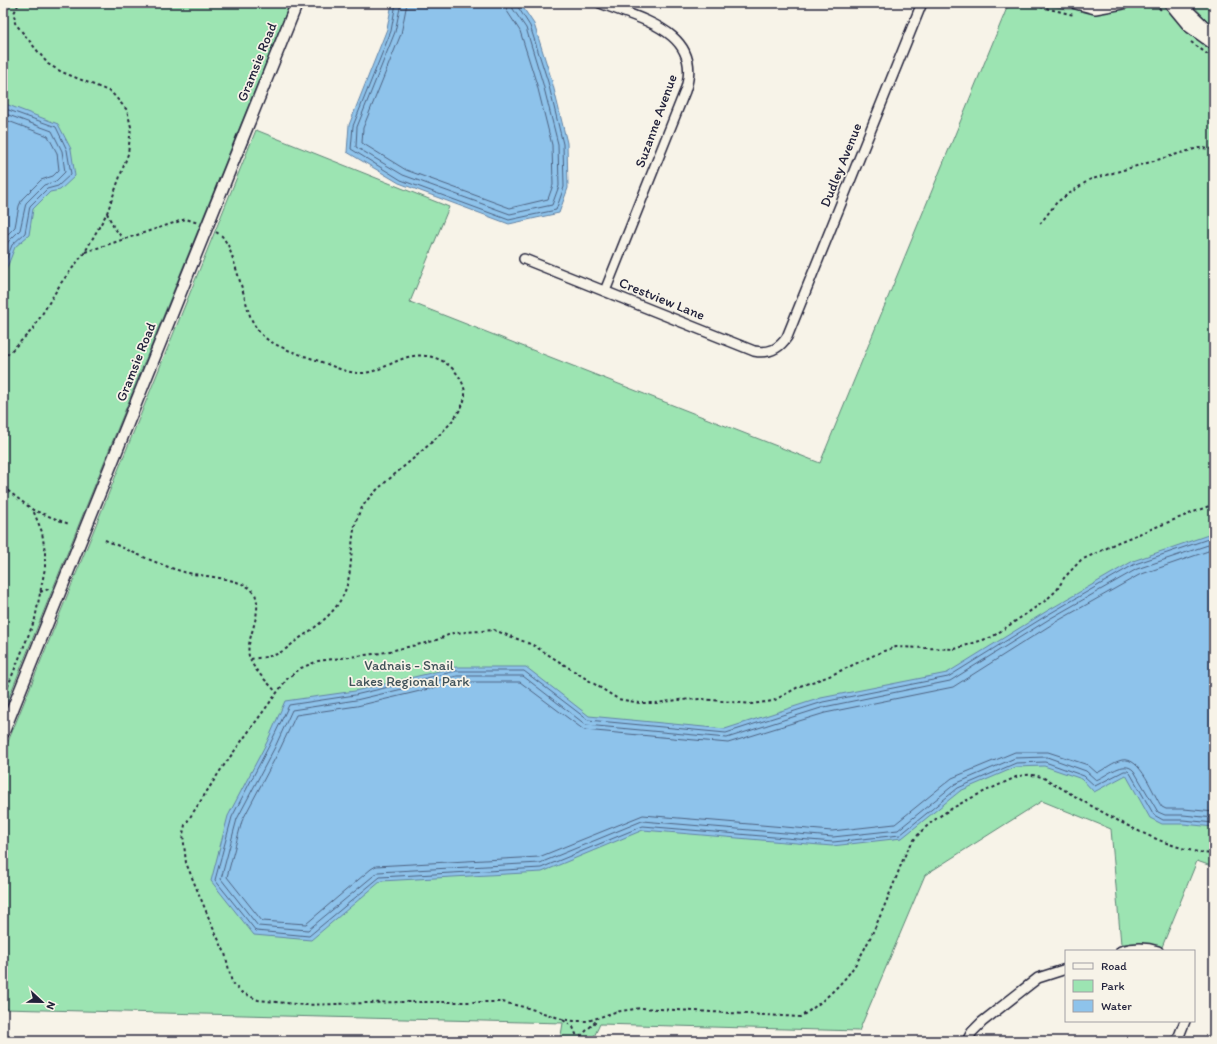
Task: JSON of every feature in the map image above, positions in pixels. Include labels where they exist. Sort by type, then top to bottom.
[{"type":"street","name":"Gramsie Road","points":[[3,733],[297,3]]},
{"type":"street","name":"Suzanne Avenue","points":[[600,3],[657,26],[668,32],[677,40],[683,50],[688,61],[689,73],[685,91],[605,291]]},
{"type":"street","name":"Dudley Avenue","points":[[787,337],[922,3]]},
{"type":"street","points":[[1076,3],[1095,8],[1123,3]]},
{"type":"street","points":[[1170,3],[1189,26],[1214,44]]},
{"type":"street","points":[[1184,3],[1190,13],[1214,36]]},
{"type":"street","name":"Crestview Lane","points":[[524,259],[754,351],[768,352],[776,349],[783,344],[787,337]]},
{"type":"street","points":[[1126,950],[1136,948],[1148,948],[1155,950]]},
{"type":"street","points":[[967,1041],[972,1032],[982,1022],[1038,978],[1065,969]]},
{"type":"street","points":[[1177,1041],[1185,1022]]},
{"type":"path","points":[[3,359],[33,329],[61,283],[85,252],[107,213],[128,154],[131,127],[127,110],[111,92],[62,72],[48,64],[15,22],[14,13],[19,3]]},
{"type":"path","points":[[1040,224],[1057,202],[1089,180],[1198,148],[1214,149]]},
{"type":"path","points":[[107,213],[113,226],[123,239]]},
{"type":"path","points":[[85,252],[186,219],[199,224]]},
{"type":"path","points":[[216,231],[222,236],[228,245],[250,317],[259,332],[266,338],[287,350],[350,372],[362,373],[373,371],[405,358],[416,356],[436,358],[452,368],[463,385],[465,395],[462,405],[450,422],[426,447],[378,489],[367,500],[360,511],[353,535],[348,581],[343,596],[335,609],[324,621],[277,654],[250,659]]},
{"type":"path","points":[[3,487],[33,510],[69,524]]},
{"type":"path","points":[[1214,504],[1116,543],[1081,560],[1057,590],[992,638],[955,649],[896,647],[881,652],[827,677],[800,686],[773,701],[751,704],[702,699],[640,703],[618,699],[533,645],[494,630],[453,633],[434,640],[381,653],[318,661],[301,668],[287,679],[222,768],[186,824],[182,834],[186,863],[225,953],[232,983],[241,992],[258,1000],[304,1005],[400,1002],[502,1002],[528,1008],[562,1019],[588,1021],[615,1012],[641,1008],[800,1017],[814,1008],[853,968],[874,928],[910,846],[936,818],[956,806],[1016,777],[1036,775],[1044,778],[1131,827],[1173,846],[1203,854],[1214,854]]},
{"type":"path","points":[[3,698],[35,619],[45,568],[45,552],[42,532],[33,510]]},
{"type":"path","points":[[104,540],[154,562],[185,573],[208,576],[237,583],[252,590],[256,595],[258,606],[256,622],[248,652],[256,670],[277,693]]},
{"type":"path","points":[[562,1019],[573,1027],[578,1040],[597,1019]]},
{"type":"green space","points":[[3,3],[290,3],[3,712]]},
{"type":"green space","name":"Vadnais - Snail Lakes Regional Park","points":[[1009,3],[1041,3],[1066,9],[1091,10],[1134,3],[1164,3],[1188,31],[1214,51],[1214,867],[1197,861],[1162,947],[1142,943],[1121,944],[1111,829],[1042,801],[925,875],[859,1031],[600,1024],[592,1041],[560,1041],[563,1023],[3,1009],[3,754],[256,130],[449,207],[410,302],[820,463]]},
{"type":"green space","points":[[1191,3],[1214,3],[1214,28]]},
{"type":"water","points":[[392,3],[520,3],[534,24],[552,81],[567,143],[568,188],[559,213],[509,224],[399,183],[347,152],[349,125],[387,29]]},
{"type":"water","points":[[3,103],[58,124],[71,149],[75,176],[60,190],[50,192],[33,209],[29,235],[15,247],[3,278]]},
{"type":"water","points":[[1214,533],[1214,827],[1183,824],[1162,824],[1150,818],[1126,775],[1094,792],[1082,779],[1044,766],[1016,767],[960,791],[902,838],[832,846],[643,830],[542,872],[381,881],[311,940],[254,935],[211,881],[228,816],[267,742],[285,701],[355,691],[456,667],[526,667],[589,716],[725,729],[821,698],[947,673],[1047,611],[1133,561]]}]
